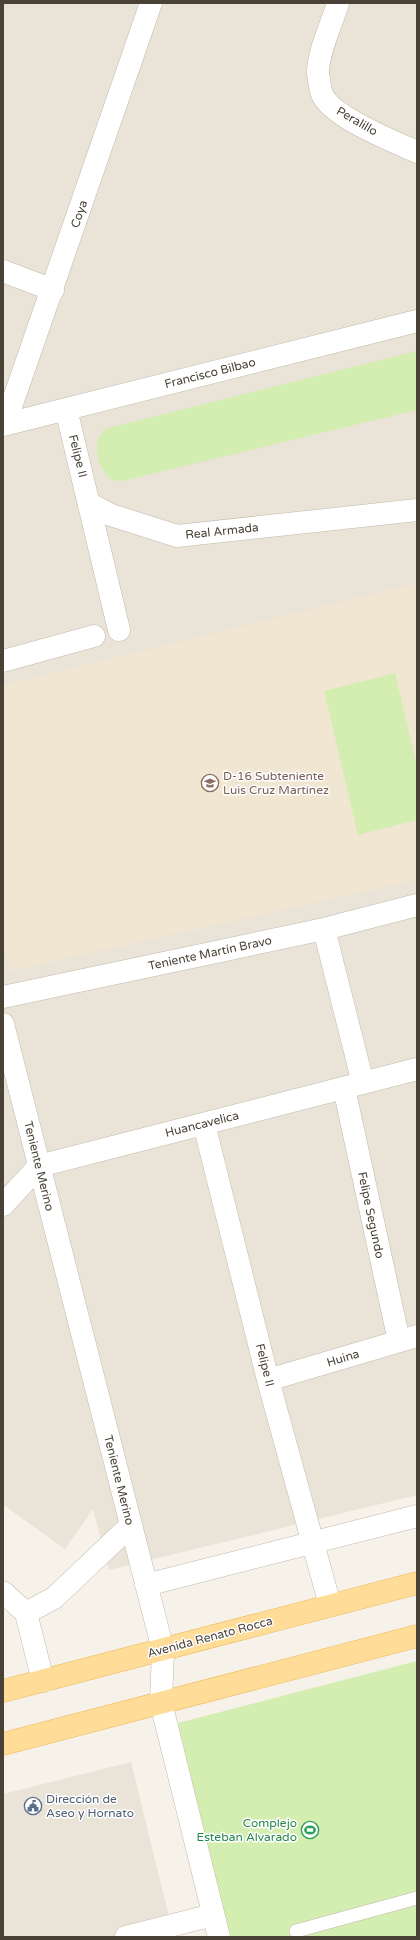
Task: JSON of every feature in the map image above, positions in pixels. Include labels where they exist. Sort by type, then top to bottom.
[{"type":"main road","name":"Avenida Renato Rocca","points":[[3,1691],[417,1583]]},
{"type":"main road","points":[[3,1744],[417,1636]]},
{"type":"street","name":"Coya","points":[[4,424],[53,290],[151,3]]},
{"type":"street","name":"Peralillo","points":[[338,3],[322,51],[318,72],[322,95],[331,107],[354,122],[417,152]]},
{"type":"street","points":[[3,271],[53,290]]},
{"type":"street","name":"Francisco Bilbao","points":[[4,424],[417,321]]},
{"type":"street","name":"Felipe II","points":[[66,409],[90,504]]},
{"type":"street","points":[[90,504],[119,630]]},
{"type":"street","name":"Real Armada","points":[[90,504],[110,515],[177,536],[417,510]]},
{"type":"street","points":[[3,661],[94,636]]},
{"type":"street","name":"Teniente Martín Bravo","points":[[3,997],[324,929],[417,905]]},
{"type":"street","name":"Felipe Segundo","points":[[324,929],[353,1086],[408,1339]]},
{"type":"street","name":"Teniente Merino","points":[[3,1024],[163,1650],[161,1703],[219,1937]]},
{"type":"street","name":"Huancavelica","points":[[39,1166],[417,1069]]},
{"type":"street","name":"Felipe II","points":[[204,1124],[268,1380],[314,1541],[330,1605]]},
{"type":"street","points":[[3,1205],[39,1166]]},
{"type":"street","name":"Huina","points":[[268,1380],[408,1339]]},
{"type":"street","points":[[146,1586],[314,1541],[417,1516]]},
{"type":"street","points":[[26,1612],[54,1598],[131,1525]]},
{"type":"street","points":[[3,1592],[26,1612],[43,1681]]},
{"type":"street","points":[[126,1937],[213,1915]]},
{"type":"lane","points":[[296,1931],[417,1898]]},
{"type":"shaded area","points":[[3,3],[417,3],[417,1495],[109,1570],[93,1509],[65,1549],[5,1506],[3,1508]]},
{"type":"shaded area","name":"D-16 Subteniente Luis Cruz Martínez","points":[[417,583],[417,880],[10,971],[3,944],[3,685]]},
{"type":"shaded area","points":[[131,1762],[174,1937],[3,1937],[3,1794]]},
{"type":"green space","points":[[417,351],[417,410],[122,481],[111,480],[102,469],[99,461],[97,454],[98,439],[108,428]]},
{"type":"green space","points":[[395,673],[417,766],[417,820],[358,835],[324,691]]},
{"type":"green space","name":"Complejo Esteban Alvarado","points":[[417,1661],[417,1937],[229,1937],[178,1723]]},
{"type":"place","name":"D-16 Subteniente Luis Cruz Martínez","points":[[210,783]]},
{"type":"place","name":"Dirección de Aseo y Hornato","points":[[33,1806]]},
{"type":"place","name":"Complejo Esteban Alvarado","points":[[310,1830]]}]
